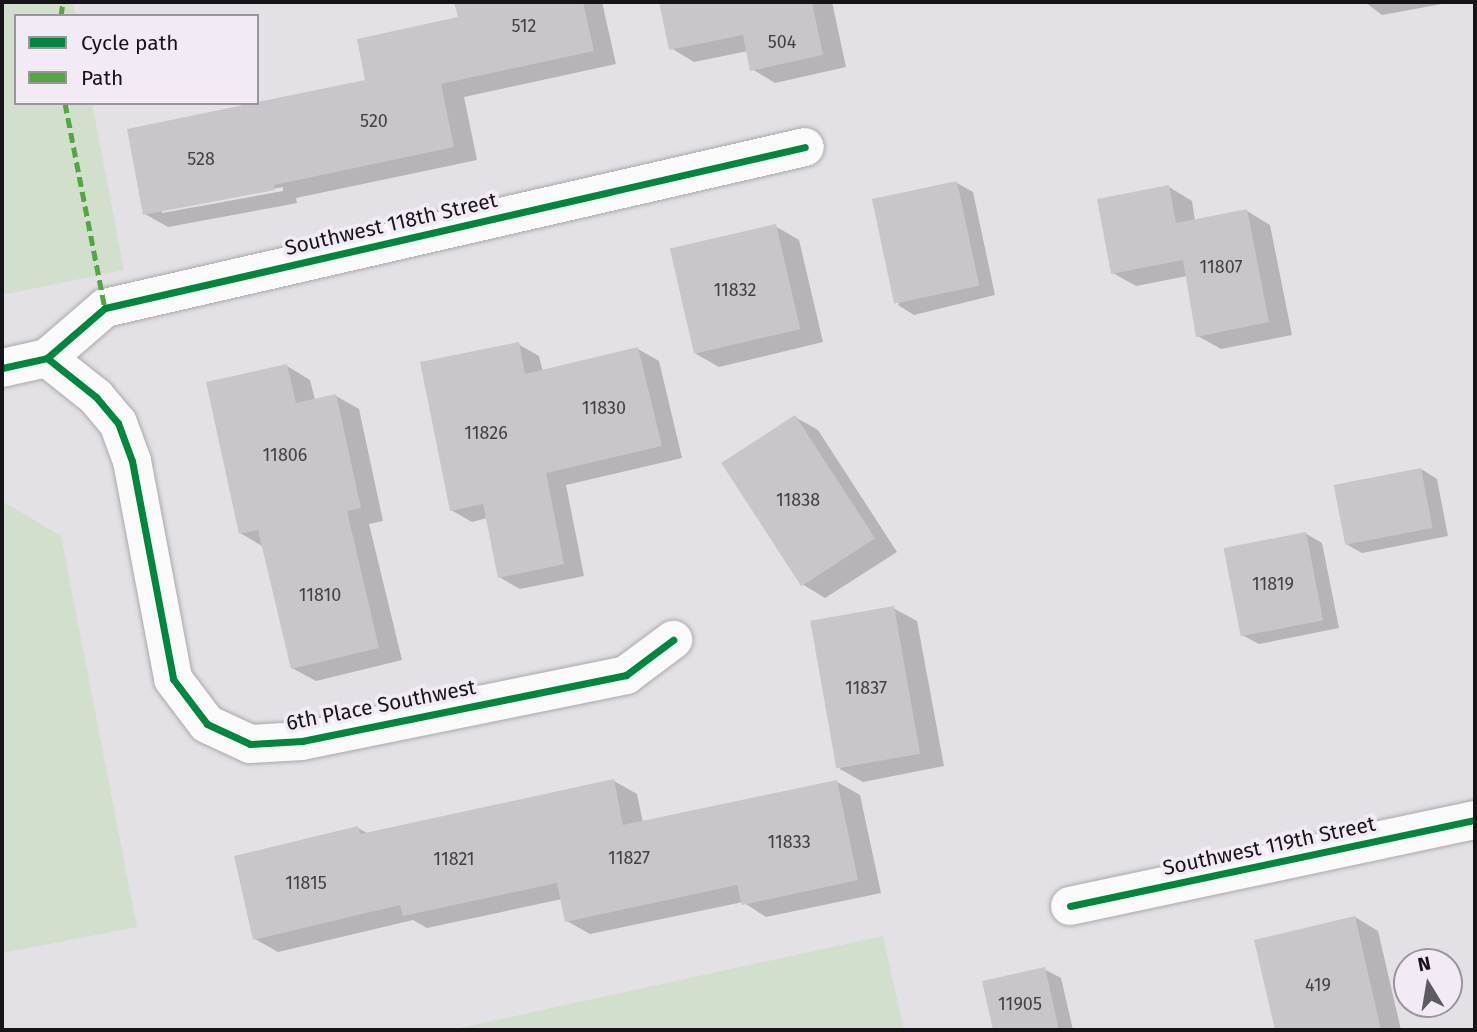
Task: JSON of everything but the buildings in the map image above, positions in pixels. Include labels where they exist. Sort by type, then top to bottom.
[{"type":"street","name":"Southwest 118th Street","points":[[2,368],[47,358],[105,308],[805,147]]},
{"type":"street","name":"6th Place Southwest","points":[[47,358],[96,397],[118,423],[132,461],[173,679],[207,724],[250,744],[302,741],[626,675],[673,640]]},
{"type":"street","name":"Southwest 119th Street","points":[[1070,906],[1475,820]]},
{"type":"green space","points":[[2,2],[73,2],[76,14],[14,14],[14,105],[92,105],[124,270],[2,295]]},
{"type":"green space","points":[[2,501],[61,536],[137,927],[2,953]]},
{"type":"green space","points":[[883,936],[904,1030],[450,1030]]},
{"type":"marked path","points":[[61,14],[63,2]]},
{"type":"marked path","points":[[65,105],[105,308]]},
{"type":"cycle path","points":[[2,368],[47,358],[105,308],[805,147]]},
{"type":"cycle path","points":[[47,358],[96,397],[118,423],[132,461],[173,679],[207,724],[250,744],[302,741],[626,675],[673,640]]},
{"type":"cycle path","points":[[1070,906],[1475,820]]}]
